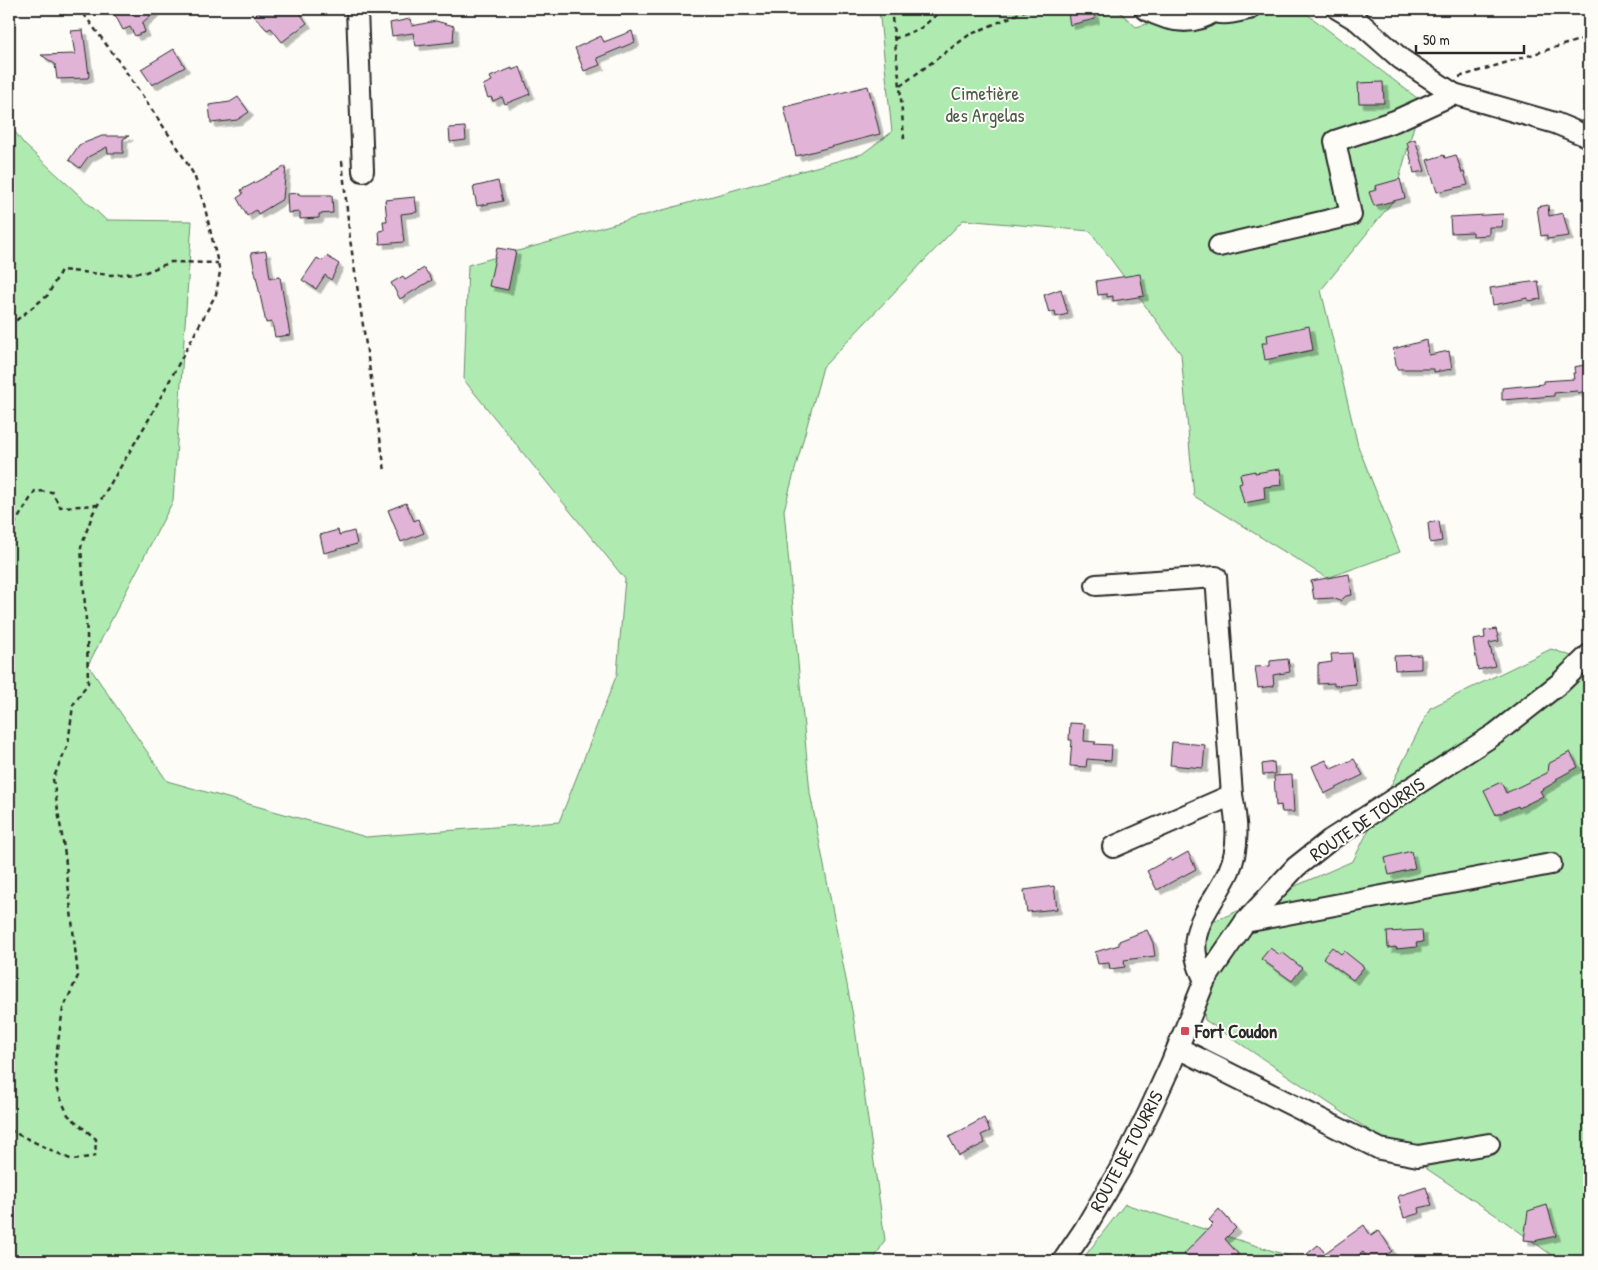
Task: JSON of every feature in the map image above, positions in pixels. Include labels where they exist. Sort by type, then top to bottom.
[{"type":"street","points":[[358,9],[362,171]]},
{"type":"street","points":[[1145,9],[1180,22],[1204,18],[1211,10],[1223,14],[1249,9]]},
{"type":"street","points":[[1338,9],[1358,21],[1401,59],[1446,89],[1555,123],[1589,137]]},
{"type":"street","points":[[1219,246],[1351,215],[1336,141],[1395,121],[1446,89]]},
{"type":"street","points":[[1096,585],[1216,577],[1237,842],[1229,870],[1202,915],[1197,930],[1198,967],[1205,980]]},
{"type":"street","name":"ROUTE DE TOURRIS","points":[[1063,1261],[1084,1230],[1123,1164],[1178,1048],[1205,980],[1245,922],[1296,867],[1330,840],[1495,734],[1560,683],[1589,655]]},
{"type":"street","points":[[1113,847],[1232,796]]},
{"type":"street","points":[[1245,922],[1551,864]]},
{"type":"street","points":[[1178,1048],[1380,1149],[1418,1156],[1489,1144]]},
{"type":"path","points":[[9,1130],[72,1160],[95,1156],[96,1138],[68,1116],[57,1090],[55,1062],[62,1009],[78,976],[65,855],[53,779],[68,745],[73,705],[88,683],[81,547],[93,513],[149,419],[216,294],[220,272],[204,204],[194,175],[178,148],[120,63],[80,9]]},
{"type":"path","points":[[902,9],[892,11],[904,139]]},
{"type":"path","points":[[894,39],[921,28],[943,9]]},
{"type":"path","points":[[900,86],[969,35],[1029,9]]},
{"type":"path","points":[[1446,89],[1589,37]]},
{"type":"path","points":[[342,161],[350,239],[385,470]]},
{"type":"path","points":[[9,326],[48,295],[61,270],[112,275],[146,272],[171,262],[218,263]]},
{"type":"path","points":[[9,533],[35,491],[52,492],[60,507],[98,505]]},
{"type":"green space","name":"Cimetière des Argelas","points":[[879,9],[1119,9],[1136,27],[1193,11],[1307,14],[1421,101],[1393,201],[1321,290],[1358,446],[1400,552],[1327,578],[1194,496],[1181,354],[1090,231],[963,220],[823,367],[784,510],[810,793],[854,1021],[885,1240],[873,1261],[9,1261],[9,124],[24,144],[106,220],[192,221],[173,501],[88,665],[167,781],[366,837],[559,822],[617,674],[625,579],[464,380],[468,265],[862,154],[892,132]]},
{"type":"green space","points":[[1551,649],[1589,662],[1589,1261],[1560,1261],[1500,1218],[1205,1020],[1194,930],[1353,861],[1430,708]]},
{"type":"green space","points":[[1125,1204],[1292,1257],[1295,1261],[1081,1261]]},
{"type":"building","points":[[126,9],[133,15],[139,9],[158,9],[142,23],[145,32],[135,36],[130,27],[123,30],[114,13]]},
{"type":"building","points":[[264,9],[297,9],[307,23],[282,42],[271,28],[267,30],[254,16]]},
{"type":"building","points":[[1083,9],[1093,9],[1095,19],[1070,25],[1068,13]]},
{"type":"building","points":[[410,19],[412,26],[436,21],[454,26],[453,42],[416,46],[413,33],[392,36],[390,23]]},
{"type":"building","points":[[83,30],[88,78],[57,79],[55,64],[41,55],[75,54],[71,31]]},
{"type":"building","points":[[632,31],[635,42],[597,58],[600,65],[584,71],[575,48],[601,36],[604,42]]},
{"type":"building","points":[[174,49],[185,67],[152,85],[141,69]]},
{"type":"building","points":[[520,67],[530,94],[505,104],[502,97],[493,101],[491,97],[488,98],[483,85],[492,81],[490,77],[512,68],[512,70]]},
{"type":"building","points":[[1383,82],[1384,103],[1359,103],[1358,83]]},
{"type":"building","points":[[868,86],[880,134],[796,156],[784,107]]},
{"type":"building","points":[[238,97],[249,112],[237,120],[211,123],[209,105],[230,102]]},
{"type":"building","points":[[465,127],[466,140],[450,142],[449,128]]},
{"type":"building","points":[[102,136],[129,136],[123,139],[123,153],[108,153],[107,147],[88,157],[80,168],[69,160],[79,145]]},
{"type":"building","points":[[1415,139],[1425,171],[1414,173],[1407,142]]},
{"type":"building","points":[[1444,155],[1445,158],[1456,155],[1468,185],[1437,192],[1427,160]]},
{"type":"building","points":[[286,166],[283,199],[258,214],[256,210],[247,216],[237,198],[243,194],[241,190]]},
{"type":"building","points":[[1400,179],[1405,198],[1374,206],[1369,192],[1376,190],[1375,186]]},
{"type":"building","points":[[498,181],[503,201],[477,206],[473,187]]},
{"type":"building","points":[[299,193],[299,195],[332,195],[333,213],[319,214],[319,218],[300,219],[300,212],[288,213],[287,194]]},
{"type":"building","points":[[415,197],[417,212],[401,214],[404,242],[380,244],[379,231],[384,230],[383,221],[387,221],[385,200]]},
{"type":"building","points":[[1548,205],[1549,216],[1563,213],[1569,236],[1547,239],[1547,235],[1541,236],[1537,207]]},
{"type":"building","points":[[1503,214],[1502,227],[1489,227],[1489,235],[1473,236],[1473,232],[1451,233],[1450,217]]},
{"type":"building","points":[[497,248],[516,251],[508,290],[489,286]]},
{"type":"building","points":[[266,251],[270,278],[280,277],[290,335],[275,337],[272,322],[266,323],[251,253]]},
{"type":"building","points":[[327,256],[339,264],[331,280],[325,275],[316,289],[302,280],[317,258],[322,261]]},
{"type":"building","points":[[424,268],[432,280],[400,299],[391,283],[403,276],[405,280]]},
{"type":"building","points":[[1140,274],[1144,296],[1113,301],[1113,296],[1107,297],[1107,294],[1098,295],[1096,281]]},
{"type":"building","points":[[1538,281],[1541,299],[1528,301],[1528,298],[1493,305],[1490,288]]},
{"type":"building","points":[[1061,289],[1068,314],[1056,317],[1055,311],[1049,313],[1044,295]]},
{"type":"building","points":[[1309,326],[1313,350],[1265,360],[1262,343],[1268,343],[1267,335]]},
{"type":"building","points":[[1427,340],[1429,355],[1449,351],[1452,369],[1434,372],[1434,369],[1397,369],[1393,349]]},
{"type":"building","points":[[1589,364],[1589,390],[1578,393],[1577,391],[1554,393],[1554,396],[1502,400],[1502,388],[1543,384],[1543,381],[1574,379],[1574,367]]},
{"type":"building","points":[[1280,469],[1282,485],[1264,487],[1265,499],[1244,503],[1239,484],[1242,483],[1240,474]]},
{"type":"building","points":[[406,503],[414,521],[418,519],[424,533],[401,542],[388,510]]},
{"type":"building","points":[[1439,521],[1442,541],[1430,543],[1428,523]]},
{"type":"building","points":[[338,530],[339,535],[354,531],[357,544],[324,553],[320,535]]},
{"type":"building","points":[[1349,574],[1352,595],[1346,596],[1340,601],[1333,598],[1314,599],[1311,581]]},
{"type":"building","points":[[1496,629],[1499,641],[1489,643],[1495,666],[1478,670],[1473,640],[1485,638],[1484,631]]},
{"type":"building","points":[[1352,653],[1356,684],[1334,686],[1334,683],[1318,684],[1318,664],[1332,662],[1331,654]]},
{"type":"building","points":[[1421,655],[1421,669],[1395,670],[1394,656]]},
{"type":"building","points":[[1288,659],[1290,672],[1273,675],[1274,686],[1258,688],[1255,667],[1270,666],[1270,661]]},
{"type":"building","points":[[1070,723],[1085,724],[1084,741],[1096,742],[1094,744],[1112,745],[1111,761],[1087,759],[1086,767],[1070,766],[1072,740],[1069,740]]},
{"type":"building","points":[[1172,742],[1205,745],[1203,768],[1170,765]]},
{"type":"building","points":[[1570,752],[1578,767],[1556,779],[1557,781],[1540,791],[1543,796],[1519,808],[1518,806],[1496,815],[1484,790],[1501,782],[1506,793],[1547,773],[1548,764]]},
{"type":"building","points":[[1354,759],[1363,775],[1324,794],[1312,766],[1326,760],[1331,769]]},
{"type":"building","points":[[1274,762],[1275,774],[1263,775],[1262,764]]},
{"type":"building","points":[[1292,775],[1294,812],[1282,812],[1281,805],[1276,806],[1274,776]]},
{"type":"building","points":[[1411,851],[1415,868],[1389,875],[1385,858]]},
{"type":"building","points":[[1188,852],[1196,869],[1157,890],[1147,871],[1171,858],[1172,861]]},
{"type":"building","points":[[1054,886],[1057,909],[1027,912],[1024,890]]},
{"type":"building","points":[[1147,930],[1153,943],[1155,956],[1124,960],[1125,967],[1110,969],[1109,963],[1098,964],[1095,952],[1119,945],[1119,941]]},
{"type":"building","points":[[1422,930],[1423,942],[1416,943],[1417,947],[1388,948],[1387,932]]},
{"type":"building","points":[[1332,947],[1341,954],[1344,951],[1364,967],[1353,980],[1323,958]]},
{"type":"building","points":[[1270,948],[1280,955],[1282,952],[1302,968],[1292,981],[1261,959]]},
{"type":"building","points":[[984,1118],[990,1131],[981,1135],[985,1143],[959,1156],[949,1137]]},
{"type":"building","points":[[1426,1187],[1432,1205],[1419,1208],[1420,1213],[1404,1218],[1398,1196]]},
{"type":"building","points":[[1547,1205],[1556,1236],[1534,1241],[1524,1240],[1528,1211]]},
{"type":"building","points":[[1219,1209],[1236,1228],[1225,1239],[1238,1254],[1231,1261],[1225,1261],[1220,1256],[1215,1261],[1190,1261],[1184,1254],[1213,1224],[1209,1220]]},
{"type":"building","points":[[1364,1225],[1371,1236],[1378,1231],[1384,1238],[1392,1251],[1386,1255],[1390,1261],[1370,1261],[1363,1252],[1350,1261],[1313,1261],[1307,1254],[1318,1245],[1325,1253]]},
{"type":"place","name":"Fort Coudon","points":[[1185,1031]]}]
